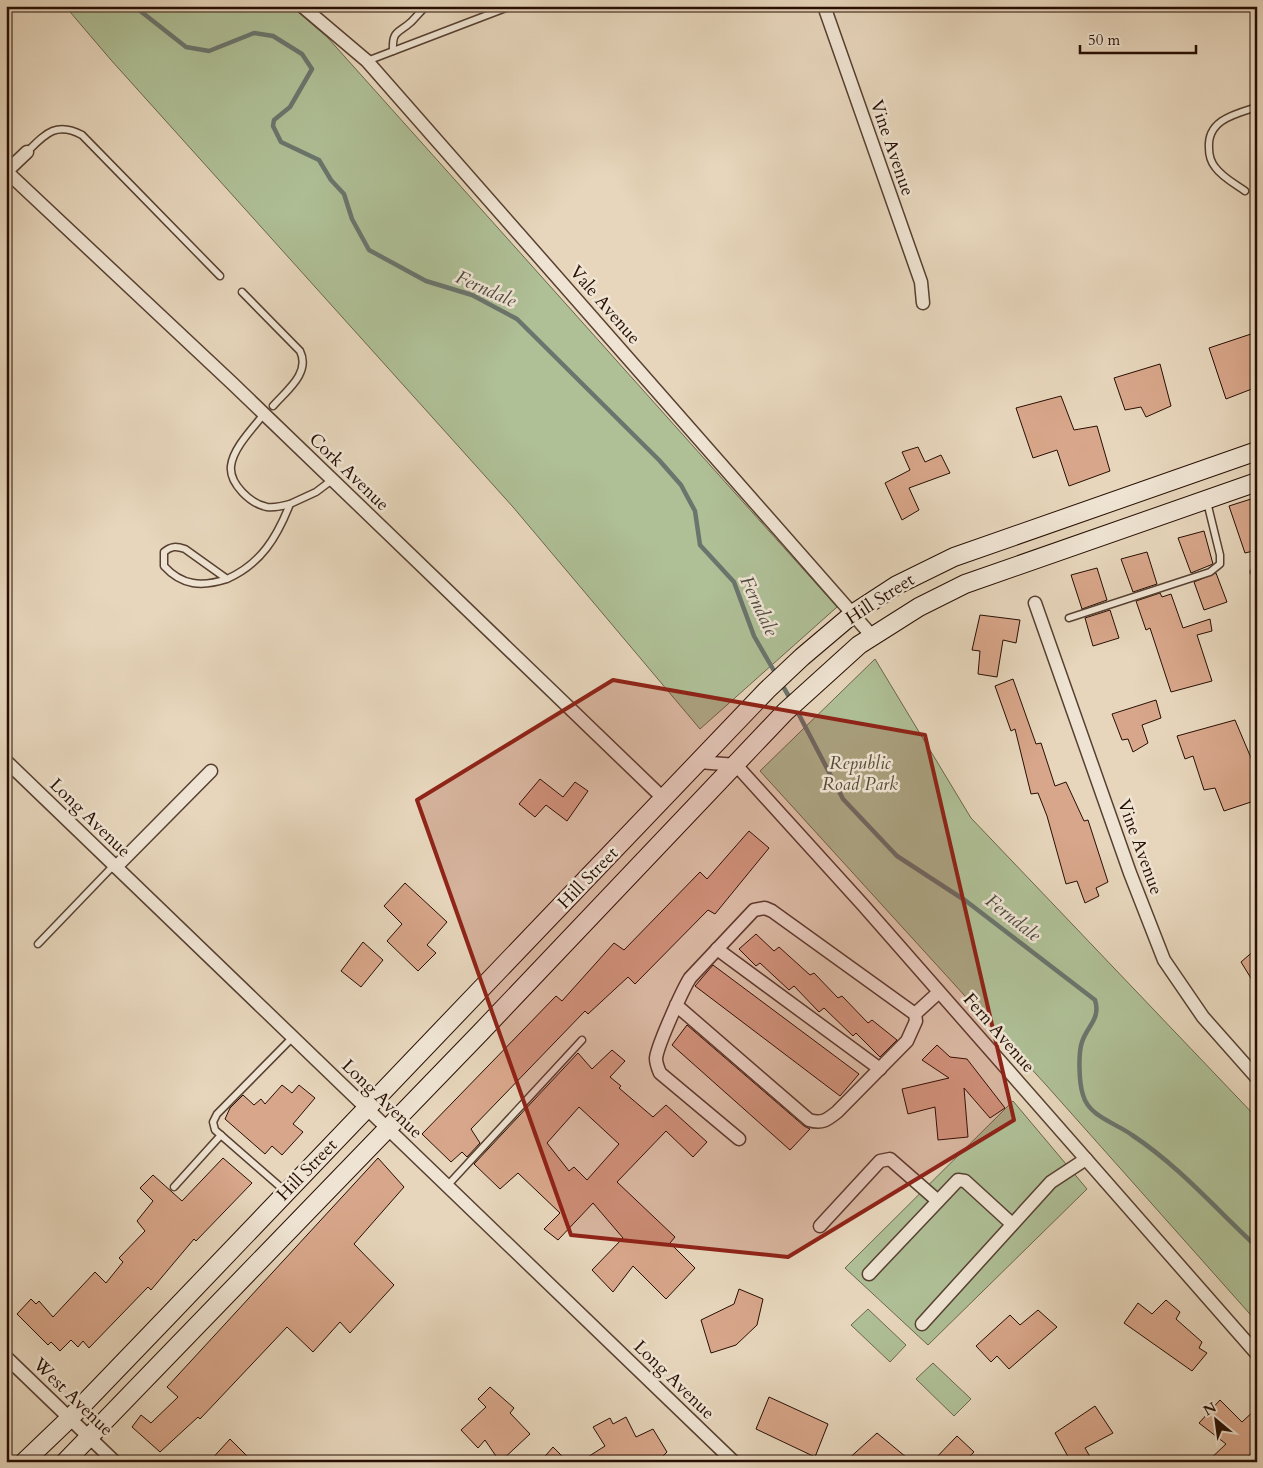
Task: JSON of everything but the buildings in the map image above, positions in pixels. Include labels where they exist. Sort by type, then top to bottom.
[{"type":"main road","name":"Hill Street","points":[[24,1462],[70,1418],[767,690],[802,657],[854,613],[897,585],[954,557],[1257,451]]},
{"type":"main road","name":"Hill Street","points":[[65,1462],[387,1129],[785,712],[822,677],[872,636],[924,604],[965,584],[1257,482]]},
{"type":"street","name":"Vale Avenue","points":[[302,6],[367,61],[854,613],[872,636]]},
{"type":"street","name":"Vine Avenue","points":[[824,6],[921,282],[923,303]]},
{"type":"street","points":[[6,172],[27,152]]},
{"type":"street","name":"Cork Avenue","points":[[6,172],[268,410],[332,480],[664,799]]},
{"type":"street","name":"Vine Avenue","points":[[1035,603],[1130,873],[1164,960],[1203,1017],[1257,1078]]},
{"type":"street","name":"Long Avenue","points":[[6,761],[734,1462]]},
{"type":"street","points":[[699,762],[736,765]]},
{"type":"street","name":"Fern Avenue","points":[[736,765],[939,992],[1257,1354]]},
{"type":"street","points":[[115,866],[211,771]]},
{"type":"street","points":[[739,1139],[660,1073],[656,1056],[676,1005],[690,978],[754,910],[765,908],[915,1014]]},
{"type":"street","points":[[717,949],[880,1069]]},
{"type":"street","points":[[676,1005],[809,1120],[817,1123],[827,1121],[838,1112],[907,1041],[914,1027],[915,1014],[939,992]]},
{"type":"street","points":[[820,1226],[880,1161],[884,1159],[890,1159],[938,1200]]},
{"type":"street","points":[[922,1324],[1051,1182],[1086,1159]]},
{"type":"street","points":[[869,1274],[958,1180],[961,1180],[1012,1224]]},
{"type":"street","name":"West Avenue","points":[[6,1357],[115,1462]]},
{"type":"lane","points":[[392,51],[392,39],[398,29],[410,24],[426,6]]},
{"type":"lane","points":[[367,61],[511,6]]},
{"type":"lane","points":[[1245,192],[1214,166],[1209,153],[1208,140],[1219,122],[1233,114],[1257,107]]},
{"type":"lane","points":[[27,152],[39,140],[61,128],[70,128],[82,135],[220,276]]},
{"type":"lane","points":[[242,292],[300,351],[303,357],[301,375],[268,410],[234,458],[231,466],[232,477],[237,486],[256,503],[277,508],[316,492],[332,480]]},
{"type":"lane","points":[[1070,618],[1210,572],[1220,564],[1220,555],[1206,500]]},
{"type":"lane","points":[[227,579],[185,549],[178,547],[169,548],[164,552],[162,559],[164,566],[183,581],[198,585],[210,585],[227,579],[259,558],[273,541],[290,504]]},
{"type":"lane","points":[[38,944],[115,866]]},
{"type":"lane","points":[[286,1192],[215,1130],[213,1122],[217,1114],[293,1038]]},
{"type":"lane","points":[[447,1186],[582,1040]]},
{"type":"lane","points":[[174,1187],[221,1135]]},
{"type":"highlighted area","points":[[613,680],[925,735],[1014,1120],[788,1257],[571,1235],[417,800]]},
{"type":"green space","points":[[65,6],[291,6],[328,38],[837,607],[700,729],[513,507],[111,60]]},
{"type":"green space","name":"Republic Road Park","points":[[875,659],[971,818],[1257,1118],[1257,1322],[1047,1086],[760,771]]},
{"type":"green space","points":[[1013,1101],[1087,1189],[928,1345],[845,1268]]},
{"type":"green space","points":[[868,1309],[906,1345],[890,1362],[851,1325]]},
{"type":"green space","points":[[933,1363],[971,1399],[954,1416],[916,1379]]},
{"type":"waterway","name":"Ferndale","points":[[134,6],[186,47],[209,51],[254,33],[273,36],[302,54],[312,69],[290,107],[274,120],[273,126],[281,142],[319,160],[331,180],[344,194],[352,219],[369,250],[426,281],[472,295],[517,319],[659,460],[681,485],[695,511],[700,545],[734,582],[754,636],[777,676]]},
{"type":"waterway","name":"Ferndale","points":[[781,683],[791,700]]},
{"type":"waterway","name":"Ferndale","points":[[796,709],[843,799],[897,856],[966,901],[1095,1000],[1095,1017],[1084,1036],[1080,1054],[1081,1083],[1086,1103],[1104,1119],[1126,1131],[1166,1160],[1257,1247]]}]
